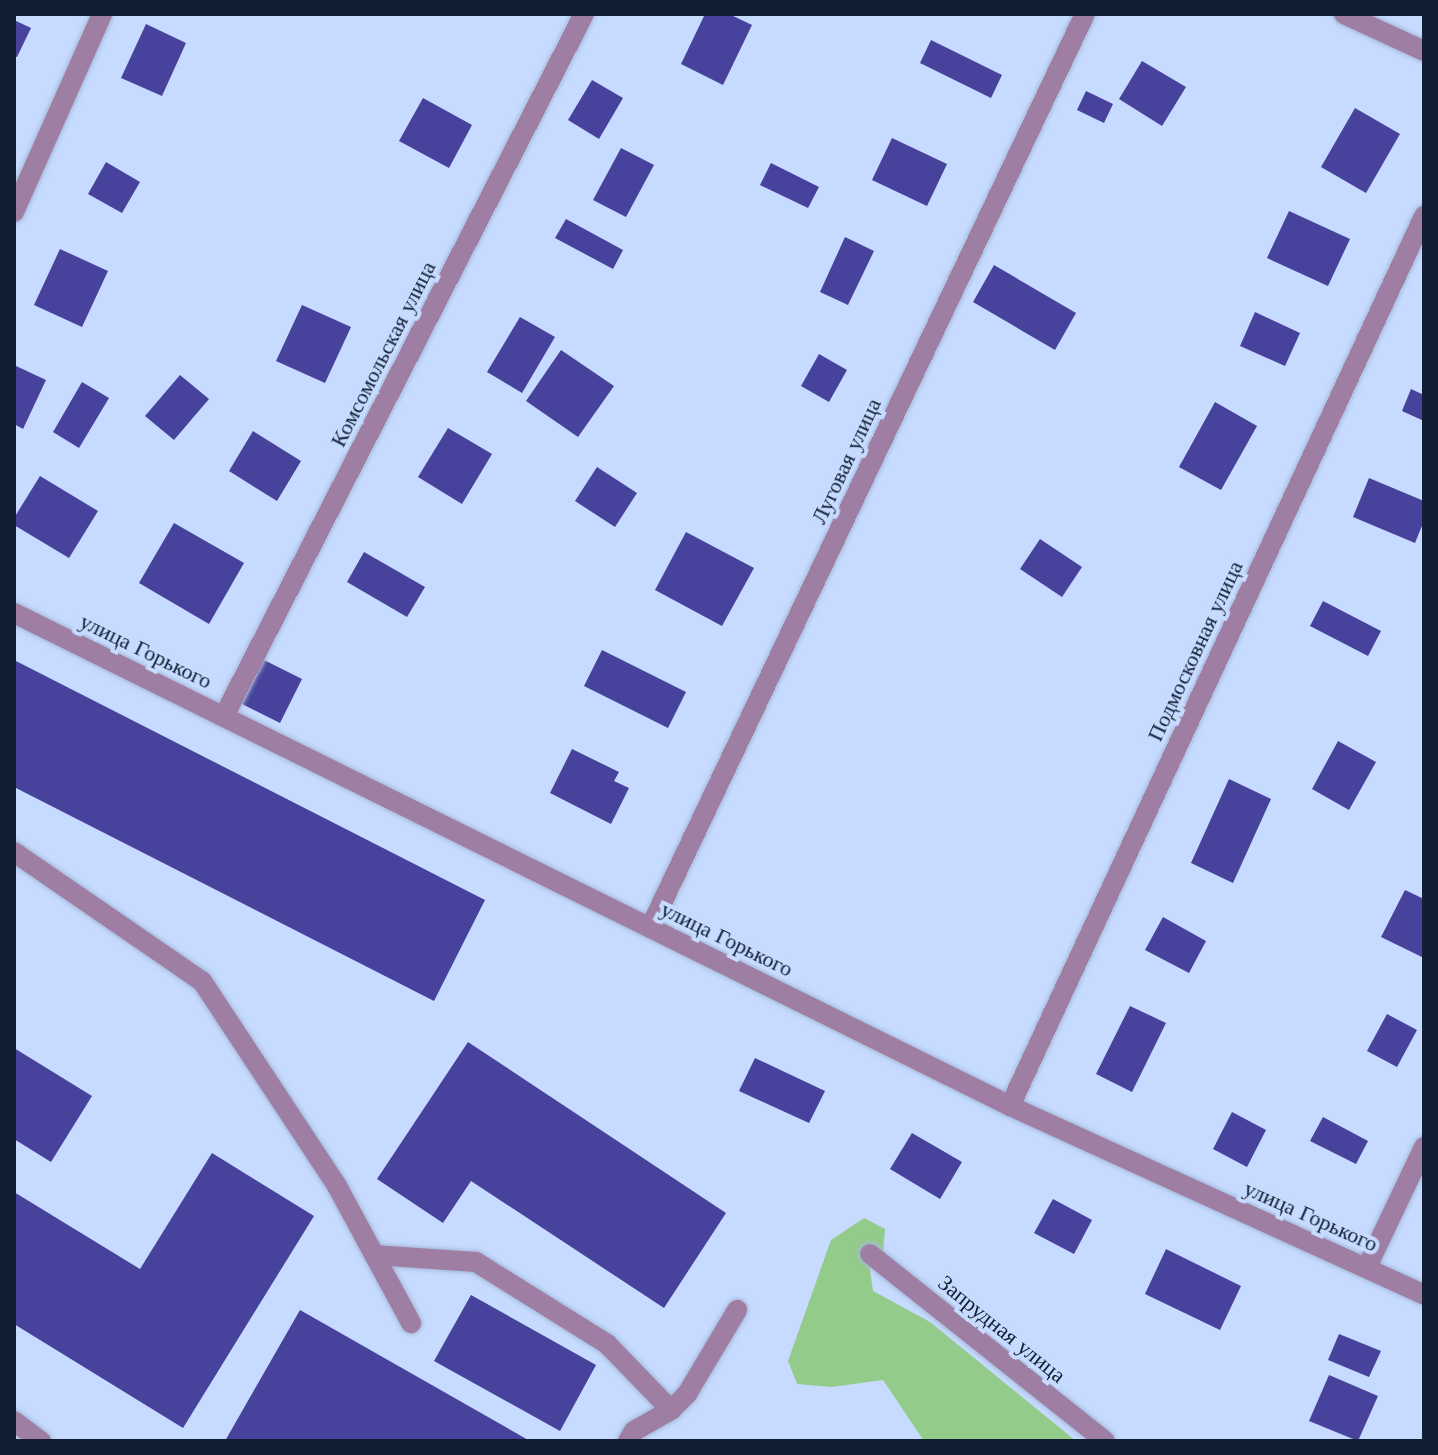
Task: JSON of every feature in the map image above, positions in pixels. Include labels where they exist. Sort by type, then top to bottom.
[{"type":"street","points":[[14,212],[102,14]]},
{"type":"street","name":"Комсомольская улица","points":[[224,716],[584,14]]},
{"type":"street","name":"Луговая улица","points":[[650,928],[1085,14]]},
{"type":"street","points":[[1344,14],[1424,51]]},
{"type":"street","name":"Подмосковная улица","points":[[1010,1106],[1424,216]]},
{"type":"street","name":"улица Горького","points":[[14,613],[1010,1106],[1424,1295]]},
{"type":"street","points":[[14,852],[202,981],[337,1186],[411,1323]]},
{"type":"street","points":[[1367,1267],[1424,1147]]},
{"type":"street","name":"Запрудная улица","points":[[870,1254],[1105,1441]]},
{"type":"street","points":[[374,1255],[476,1262],[607,1344],[671,1410]]},
{"type":"street","points":[[628,1441],[634,1431],[671,1410],[687,1394],[737,1310]]},
{"type":"street","points":[[14,1421],[41,1441]]},
{"type":"green space","points":[[864,1218],[885,1229],[883,1252],[870,1269],[873,1291],[930,1322],[1076,1441],[924,1441],[883,1380],[832,1387],[797,1384],[788,1361],[831,1240]]},
{"type":"building","points":[[705,14],[729,14],[752,25],[723,85],[681,64]]},
{"type":"building","points":[[14,20],[31,28],[17,57],[14,56]]},
{"type":"building","points":[[146,24],[186,43],[162,96],[121,78]]},
{"type":"building","points":[[931,40],[1002,75],[991,98],[920,63]]},
{"type":"building","points":[[1142,61],[1186,87],[1162,126],[1119,99]]},
{"type":"building","points":[[592,80],[623,98],[599,139],[568,120]]},
{"type":"building","points":[[1086,91],[1113,104],[1104,123],[1077,110]]},
{"type":"building","points":[[423,98],[472,125],[449,168],[399,141]]},
{"type":"building","points":[[1355,108],[1400,134],[1366,193],[1321,167]]},
{"type":"building","points":[[892,138],[947,164],[927,206],[872,180]]},
{"type":"building","points":[[621,148],[654,165],[626,217],[593,200]]},
{"type":"building","points":[[106,162],[140,182],[122,213],[88,194]]},
{"type":"building","points":[[771,163],[819,187],[808,208],[760,185]]},
{"type":"building","points":[[1289,211],[1350,239],[1328,286],[1267,258]]},
{"type":"building","points":[[566,219],[623,250],[613,269],[555,238]]},
{"type":"building","points":[[845,237],[874,251],[848,305],[820,292]]},
{"type":"building","points":[[60,249],[108,271],[82,327],[34,305]]},
{"type":"building","points":[[994,265],[1076,313],[1055,350],[973,302]]},
{"type":"building","points":[[302,305],[351,327],[325,383],[276,361]]},
{"type":"building","points":[[1255,312],[1300,333],[1285,366],[1240,346]]},
{"type":"building","points":[[520,317],[555,337],[522,393],[487,372]]},
{"type":"building","points":[[561,350],[614,386],[578,437],[526,401]]},
{"type":"building","points":[[819,354],[847,370],[829,402],[801,386]]},
{"type":"building","points":[[14,365],[46,380],[23,429],[14,424]]},
{"type":"building","points":[[180,375],[209,399],[174,440],[145,416]]},
{"type":"building","points":[[82,382],[109,398],[79,448],[53,432]]},
{"type":"building","points":[[1411,389],[1424,395],[1424,421],[1402,411]]},
{"type":"building","points":[[1215,402],[1257,426],[1221,490],[1179,467]]},
{"type":"building","points":[[448,428],[492,454],[462,504],[418,477]]},
{"type":"building","points":[[253,431],[301,461],[277,501],[229,471]]},
{"type":"building","points":[[597,467],[637,493],[615,527],[575,501]]},
{"type":"building","points":[[40,476],[98,511],[69,558],[14,525],[14,518]]},
{"type":"building","points":[[1369,478],[1424,501],[1424,521],[1415,543],[1353,517]]},
{"type":"building","points":[[174,523],[244,563],[209,624],[139,583]]},
{"type":"building","points":[[686,532],[754,568],[722,626],[655,590]]},
{"type":"building","points":[[1040,539],[1082,567],[1062,597],[1020,569]]},
{"type":"building","points":[[364,552],[425,587],[407,617],[347,582]]},
{"type":"building","points":[[1323,601],[1381,631],[1368,656],[1310,626]]},
{"type":"building","points":[[602,650],[686,692],[668,728],[584,686]]},
{"type":"building","points":[[14,660],[485,900],[434,1001],[14,787]]},
{"type":"building","points":[[264,660],[302,679],[280,723],[242,704]]},
{"type":"building","points":[[1338,741],[1376,762],[1349,810],[1312,789]]},
{"type":"building","points":[[572,749],[619,772],[614,781],[629,788],[611,824],[550,793]]},
{"type":"building","points":[[1229,779],[1271,799],[1233,883],[1191,863]]},
{"type":"building","points":[[1405,890],[1424,899],[1424,958],[1381,937]]},
{"type":"building","points":[[1163,917],[1206,941],[1189,973],[1145,950]]},
{"type":"building","points":[[1130,1006],[1166,1023],[1132,1092],[1096,1074]]},
{"type":"building","points":[[1387,1014],[1417,1030],[1397,1067],[1367,1051]]},
{"type":"building","points":[[468,1042],[726,1213],[664,1308],[471,1181],[443,1223],[377,1179]]},
{"type":"building","points":[[14,1048],[92,1096],[51,1162],[14,1139]]},
{"type":"building","points":[[755,1058],[825,1091],[809,1123],[739,1091]]},
{"type":"building","points":[[1232,1112],[1266,1130],[1247,1167],[1213,1149]]},
{"type":"building","points":[[1323,1117],[1368,1141],[1356,1164],[1310,1141]]},
{"type":"building","points":[[912,1133],[962,1162],[940,1199],[890,1169]]},
{"type":"building","points":[[212,1153],[314,1216],[183,1428],[14,1324],[14,1192],[140,1269]]},
{"type":"building","points":[[1053,1199],[1092,1220],[1074,1254],[1034,1233]]},
{"type":"building","points":[[1166,1249],[1241,1286],[1220,1330],[1145,1294]]},
{"type":"building","points":[[471,1295],[596,1365],[560,1431],[434,1361]]},
{"type":"building","points":[[300,1310],[530,1441],[225,1441]]},
{"type":"building","points":[[1339,1334],[1381,1351],[1369,1377],[1328,1360]]},
{"type":"building","points":[[1329,1375],[1378,1396],[1358,1441],[1309,1421]]}]
